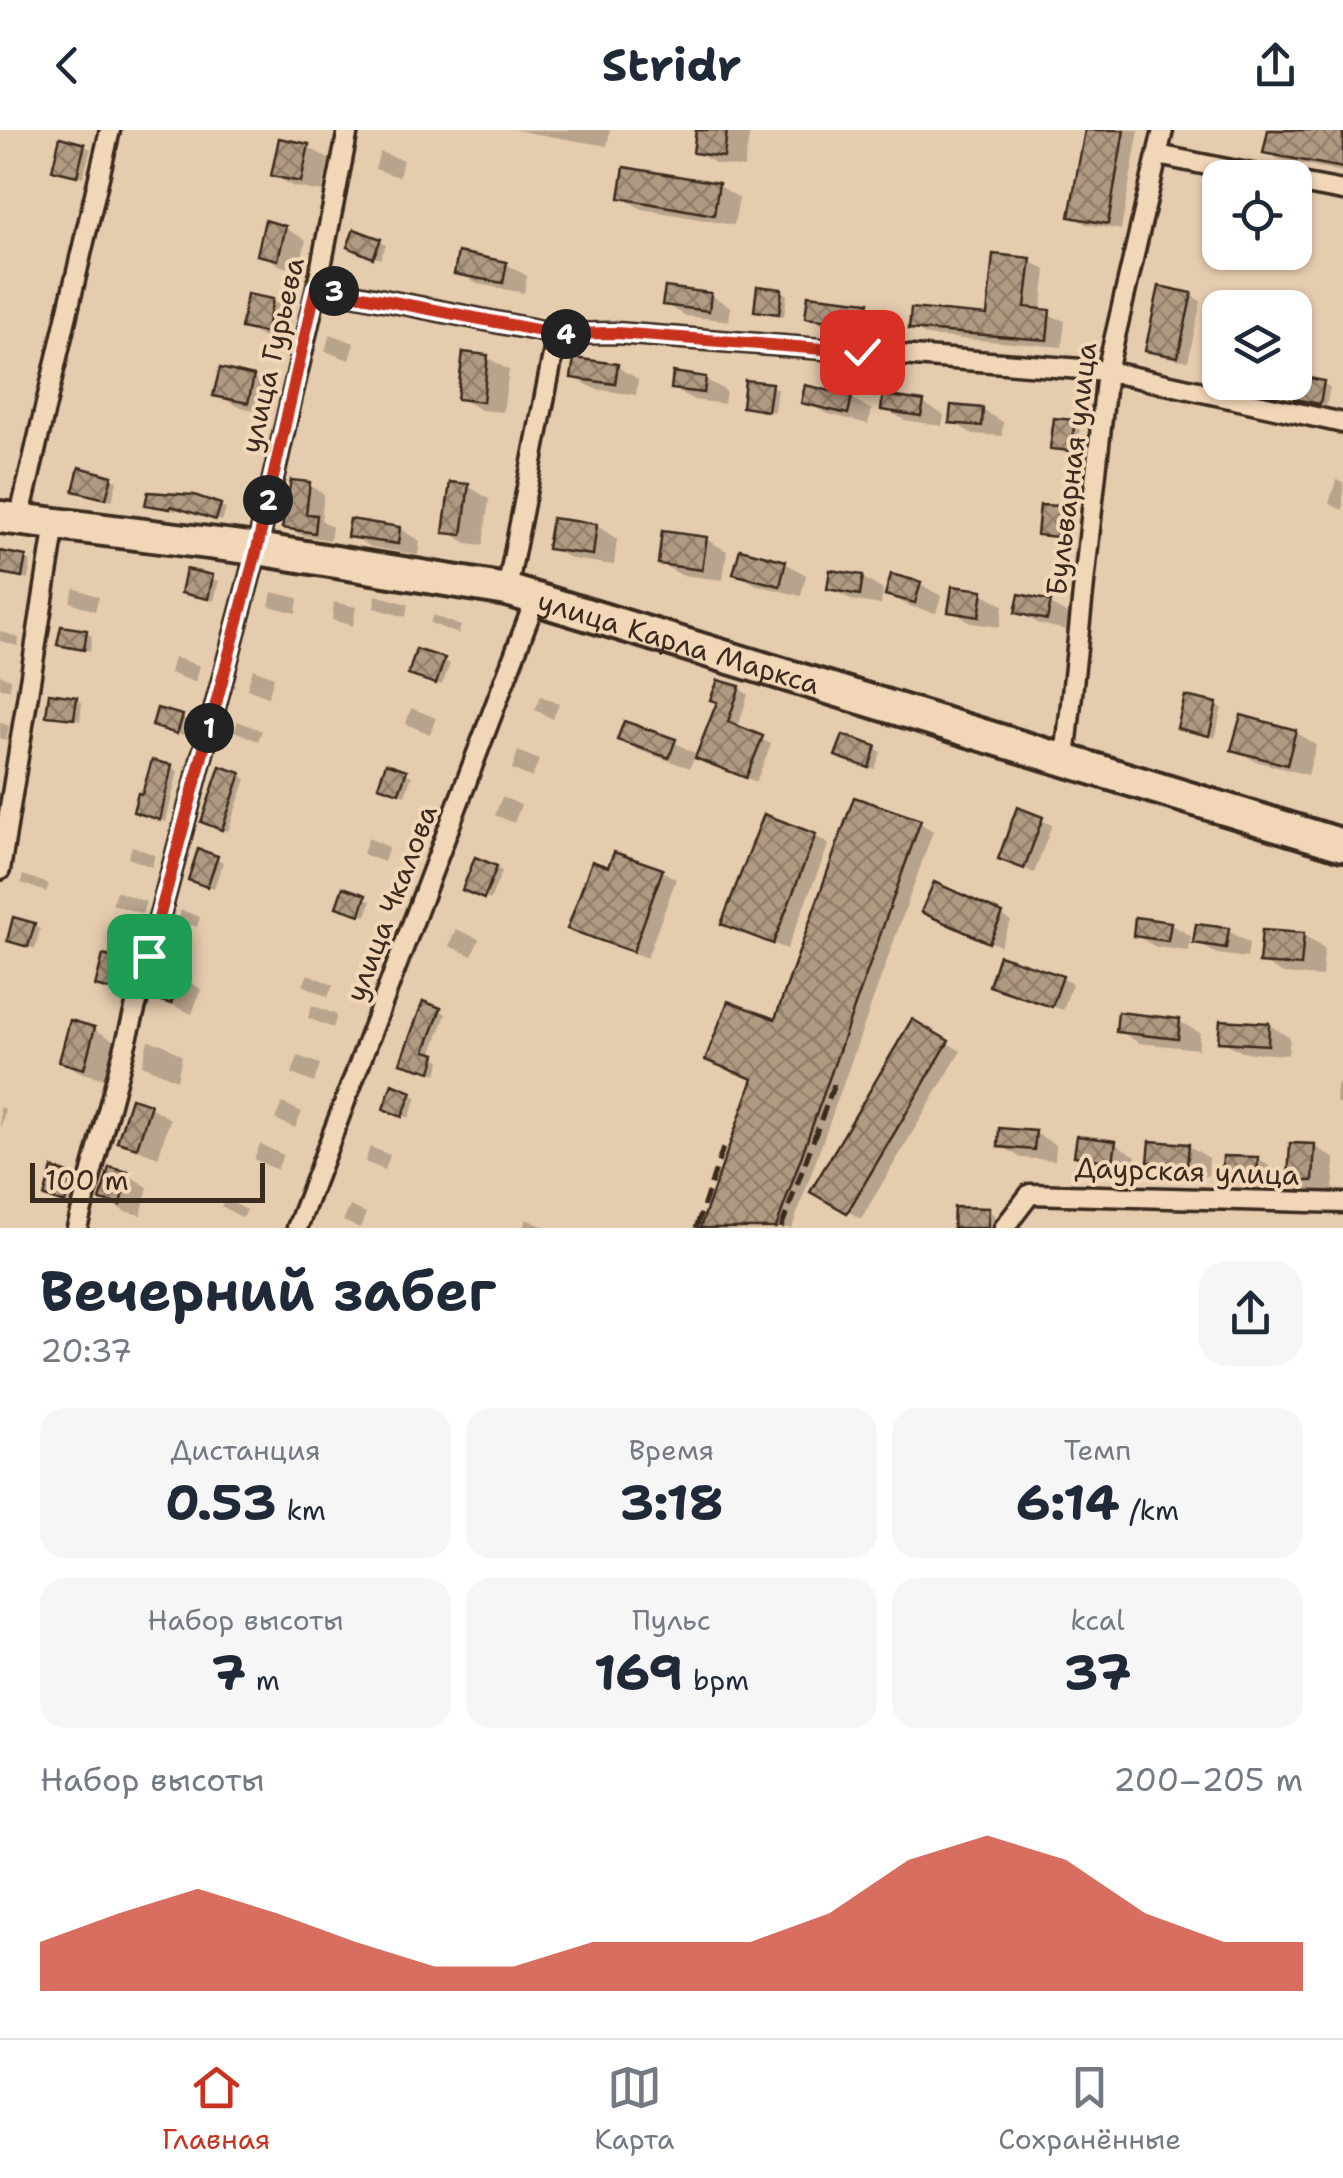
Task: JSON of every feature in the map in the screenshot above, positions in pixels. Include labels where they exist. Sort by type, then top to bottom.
[{"type":"highway","name":"улица Карла Маркса","points":[[10,518],[257,549],[522,594],[1343,845]]},
{"type":"street","points":[[10,518],[110,130]]},
{"type":"street","name":"улица Гурьева","points":[[77,1228],[257,549],[348,130]]},
{"type":"street","name":"Бульварная улица","points":[[1065,759],[1108,370],[1163,130]]},
{"type":"street","points":[[1158,156],[1202,165]]},
{"type":"street","points":[[1312,185],[1343,191]]},
{"type":"street","points":[[316,287],[557,334],[616,333],[1108,370],[1343,422]]},
{"type":"street","name":"улица Чкалова","points":[[297,1228],[522,594],[557,334]]},
{"type":"street","points":[[0,870],[54,524]]},
{"type":"street","name":"Даурская улица","points":[[1004,1228],[1030,1194],[1343,1203]]},
{"type":"building","points":[[696,130],[727,130],[724,157],[693,153]]},
{"type":"building","points":[[1085,130],[1124,130],[1108,224],[1069,217]]},
{"type":"building","points":[[1268,130],[1343,130],[1343,168],[1263,153]]},
{"type":"building","points":[[60,137],[85,144],[77,176],[52,170]]},
{"type":"building","points":[[279,138],[309,144],[301,182],[271,176]]},
{"type":"building","points":[[624,167],[719,183],[714,215],[619,198]]},
{"type":"building","points":[[265,220],[286,226],[278,260],[257,255]]},
{"type":"building","points":[[354,229],[381,239],[373,258],[347,247]]},
{"type":"building","points":[[458,252],[507,262],[503,283],[454,274]]},
{"type":"building","points":[[993,254],[1031,258],[1025,307],[1050,310],[1047,340],[909,329],[911,308],[987,315]]},
{"type":"building","points":[[757,286],[782,289],[779,314],[754,311]]},
{"type":"building","points":[[1159,286],[1192,293],[1178,357],[1145,351]]},
{"type":"building","points":[[665,287],[711,293],[709,311],[662,305]]},
{"type":"building","points":[[247,294],[273,299],[266,333],[241,328]]},
{"type":"building","points":[[808,295],[869,302],[865,325],[805,318]]},
{"type":"building","points":[[463,352],[488,355],[483,402],[457,399]]},
{"type":"building","points":[[574,358],[618,364],[615,384],[571,378]]},
{"type":"building","points":[[220,368],[254,376],[248,403],[213,396]]},
{"type":"building","points":[[673,372],[706,377],[704,393],[671,389]]},
{"type":"building","points":[[1312,379],[1324,381],[1320,404],[1299,400],[1312,400]]},
{"type":"building","points":[[745,380],[772,383],[768,411],[742,407]]},
{"type":"building","points":[[805,385],[852,396],[848,414],[801,403]]},
{"type":"building","points":[[883,395],[924,401],[921,416],[881,410]]},
{"type":"building","points":[[951,405],[983,408],[982,426],[949,423]]},
{"type":"building","points":[[1054,418],[1075,420],[1071,451],[1050,449]]},
{"type":"building","points":[[79,467],[112,476],[106,499],[73,491]]},
{"type":"building","points":[[291,480],[310,482],[306,514],[317,515],[315,533],[282,528]]},
{"type":"building","points":[[450,482],[469,484],[462,535],[443,533]]},
{"type":"building","points":[[148,492],[194,495],[221,504],[216,520],[171,506],[170,509],[145,505]]},
{"type":"building","points":[[1040,505],[1060,506],[1057,537],[1037,535]]},
{"type":"building","points":[[552,518],[597,524],[593,555],[547,549]]},
{"type":"building","points":[[350,519],[400,527],[398,544],[347,537]]},
{"type":"building","points":[[662,531],[707,537],[702,570],[658,564]]},
{"type":"building","points":[[740,549],[786,561],[780,586],[733,574]]},
{"type":"building","points":[[0,551],[26,556],[22,577],[0,573]]},
{"type":"building","points":[[186,569],[213,575],[208,599],[181,593]]},
{"type":"building","points":[[830,570],[863,575],[860,595],[827,589]]},
{"type":"building","points":[[891,574],[921,582],[915,603],[885,595]]},
{"type":"building","points":[[952,586],[983,590],[979,617],[948,612]]},
{"type":"building","points":[[1019,594],[1051,601],[1047,620],[1015,613]]},
{"type":"building","points":[[61,626],[87,630],[84,650],[57,645]]},
{"type":"building","points":[[416,649],[445,658],[436,684],[408,675]]},
{"type":"building","points":[[718,680],[740,686],[728,722],[763,736],[746,778],[695,758],[717,702],[710,700]]},
{"type":"building","points":[[49,693],[77,697],[74,719],[46,716]]},
{"type":"building","points":[[1185,696],[1217,703],[1209,736],[1177,728]]},
{"type":"building","points":[[157,708],[183,715],[177,734],[152,726]]},
{"type":"building","points":[[1241,715],[1296,730],[1287,765],[1231,750]]},
{"type":"building","points":[[624,721],[676,739],[669,758],[617,740]]},
{"type":"building","points":[[843,735],[876,746],[869,768],[835,756]]},
{"type":"building","points":[[152,760],[172,765],[160,820],[133,812]]},
{"type":"building","points":[[386,763],[407,770],[399,793],[378,786]]},
{"type":"building","points":[[220,766],[241,773],[222,830],[201,822]]},
{"type":"building","points":[[854,797],[921,820],[776,1228],[700,1228],[753,1079],[705,1060],[728,1001],[775,1019]]},
{"type":"building","points":[[1017,807],[1043,817],[1024,869],[998,859]]},
{"type":"building","points":[[764,814],[816,834],[773,944],[721,924]]},
{"type":"building","points":[[198,849],[218,856],[207,887],[188,880]]},
{"type":"building","points":[[614,852],[663,869],[633,952],[567,929],[592,861],[608,867]]},
{"type":"building","points":[[475,857],[497,866],[484,899],[462,890]]},
{"type":"building","points":[[934,882],[1003,913],[989,943],[921,912]]},
{"type":"building","points":[[343,887],[366,895],[360,915],[336,907]]},
{"type":"building","points":[[13,917],[35,923],[28,947],[7,941]]},
{"type":"building","points":[[1135,917],[1171,922],[1168,941],[1133,936]]},
{"type":"building","points":[[1196,924],[1229,928],[1226,948],[1193,943]]},
{"type":"building","points":[[1262,930],[1304,933],[1301,966],[1259,963]]},
{"type":"building","points":[[103,955],[123,960],[115,991],[95,986]]},
{"type":"building","points":[[999,955],[1063,976],[1052,1007],[989,986]]},
{"type":"building","points":[[164,969],[181,974],[171,1004],[154,999]]},
{"type":"building","points":[[423,1001],[441,1008],[425,1051],[436,1054],[431,1072],[400,1063]]},
{"type":"building","points":[[1118,1012],[1180,1019],[1178,1039],[1116,1032]]},
{"type":"building","points":[[912,1019],[949,1041],[847,1213],[810,1192]]},
{"type":"building","points":[[70,1020],[95,1027],[84,1069],[59,1062]]},
{"type":"building","points":[[1220,1020],[1269,1023],[1268,1045],[1218,1042]]},
{"type":"building","points":[[392,1084],[412,1092],[402,1117],[383,1109]]},
{"type":"building","points":[[131,1098],[151,1104],[137,1148],[117,1142]]},
{"type":"building","points":[[999,1128],[1036,1131],[1034,1150],[998,1147]]},
{"type":"building","points":[[1077,1136],[1116,1141],[1113,1162],[1074,1156]]},
{"type":"building","points":[[1150,1141],[1189,1144],[1187,1166],[1148,1162]]},
{"type":"building","points":[[1290,1143],[1315,1144],[1313,1181],[1288,1180]]},
{"type":"building","points":[[1223,1156],[1258,1157],[1257,1177],[1222,1176]]},
{"type":"building","points":[[109,1167],[128,1172],[120,1205],[100,1200]]},
{"type":"building","points":[[52,1168],[73,1174],[65,1203],[44,1197]]},
{"type":"building","points":[[954,1207],[989,1208],[988,1228],[953,1228]]},
{"type":"railway","points":[[781,1228],[836,1079]]},
{"type":"railway","points":[[696,1228],[723,1148]]},
{"type":"route","points":[[149,956],[257,549],[316,287],[557,334],[616,333],[862,352]]}]
